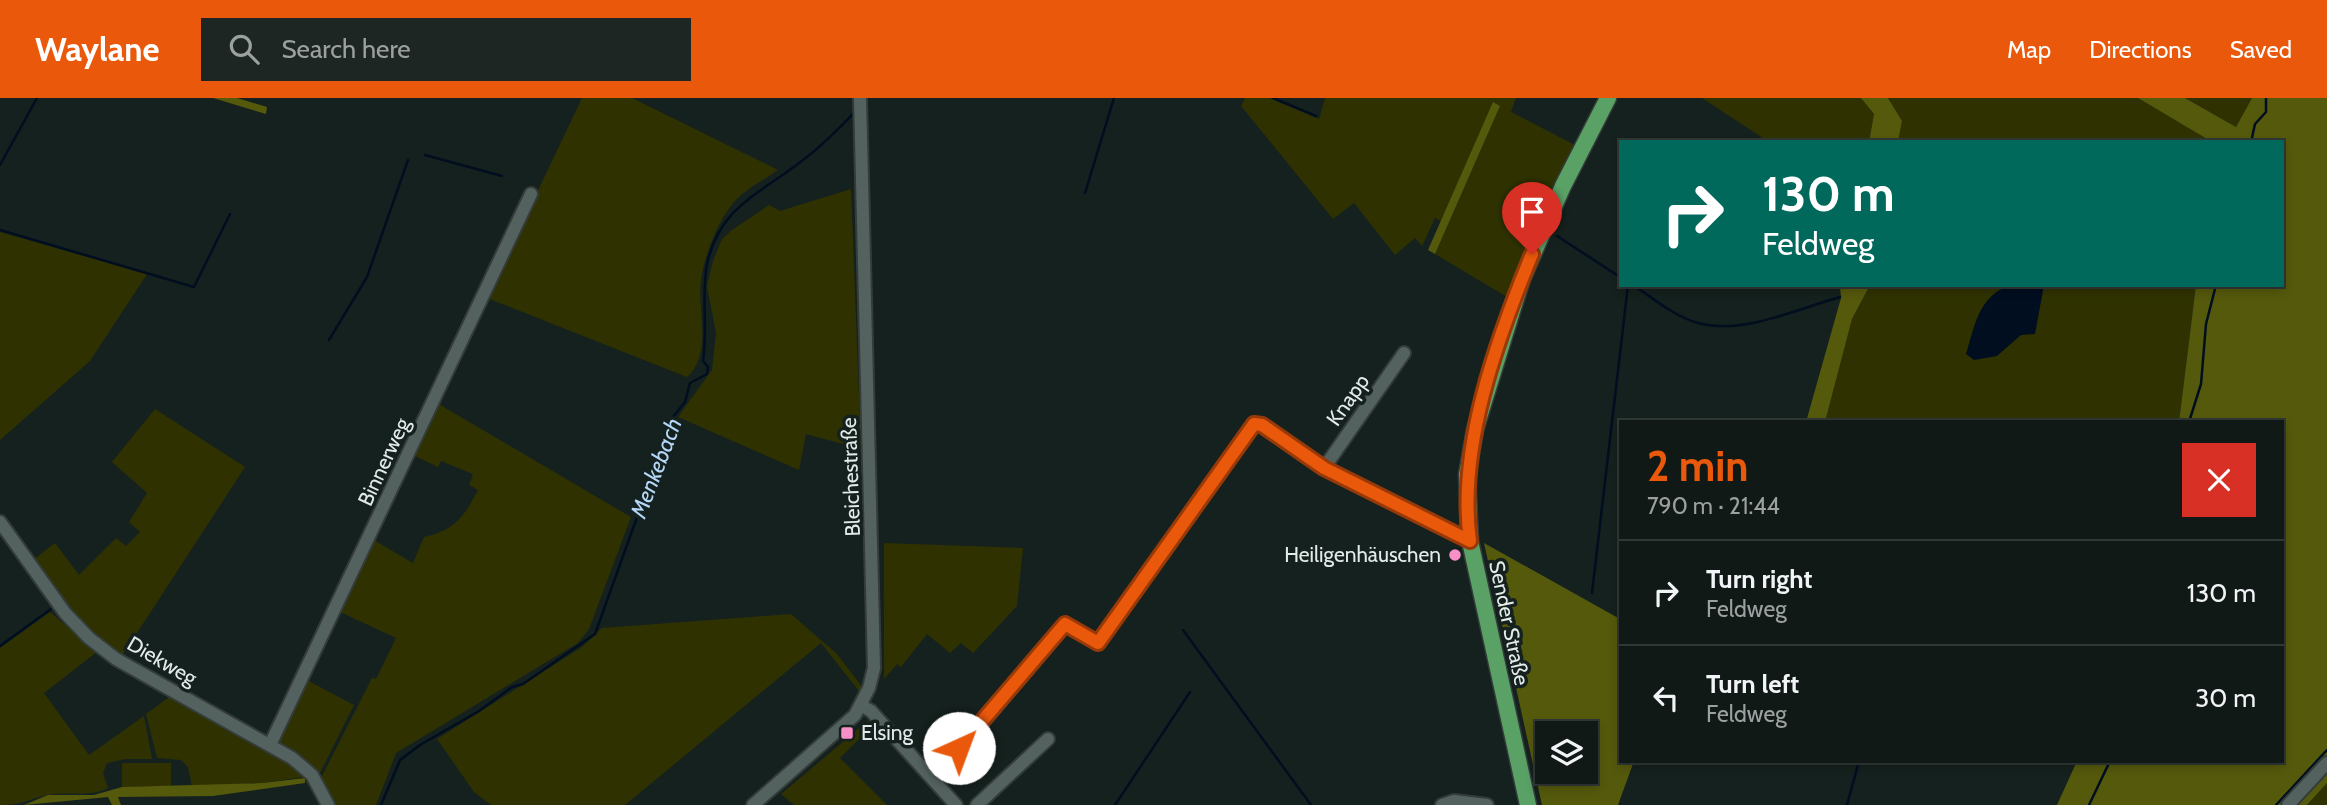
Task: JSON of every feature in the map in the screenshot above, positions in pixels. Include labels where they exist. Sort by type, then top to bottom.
[{"type":"main road","name":"Sender Straße","points":[[1528,805],[1470,541],[1467,475],[1475,430],[1503,332],[1543,228],[1608,98]]},
{"type":"street","name":"Bleichestraße","points":[[753,805],[842,728],[862,706],[869,688],[876,650],[860,98]]},
{"type":"street","name":"Binnerweg","points":[[270,745],[531,194]]},
{"type":"street","name":"Knapp","points":[[1324,468],[1404,353]]},
{"type":"street","points":[[929,774],[978,729],[1065,624],[1098,643],[1254,424],[1262,425],[1324,468],[1470,541]]},
{"type":"street","name":"Diekweg","points":[[0,522],[65,613],[89,638],[116,659],[292,758],[312,775],[328,805]]},
{"type":"street","points":[[862,706],[871,711],[957,805]]},
{"type":"street","points":[[977,805],[1048,739]]},
{"type":"street","points":[[2288,805],[2327,763]]},
{"type":"street","points":[[1442,805],[1454,801],[1487,805]]},
{"type":"green space","points":[[582,98],[632,98],[778,170],[731,205],[714,236],[701,280],[700,356],[687,377],[487,298]]},
{"type":"green space","points":[[1245,98],[1270,98],[1319,119],[1325,98],[1516,98],[1511,112],[1575,145],[1535,223],[1507,297],[1435,254],[1500,106],[1493,103],[1441,221],[1435,218],[1422,246],[1415,238],[1395,255],[1354,203],[1333,219],[1241,106]]},
{"type":"green space","points":[[1702,98],[1861,98],[1874,114],[1869,140],[1766,140]]},
{"type":"green space","points":[[1888,98],[2138,98],[2209,140],[1898,140],[1902,121]]},
{"type":"green space","points":[[2185,98],[2252,98],[2236,127]]},
{"type":"green space","points":[[851,189],[861,449],[806,434],[799,470],[678,417],[712,370],[716,333],[707,286],[722,239],[769,205],[780,211]]},
{"type":"green space","points":[[0,232],[147,274],[90,361],[0,440]]},
{"type":"green space","points":[[1869,287],[2196,287],[2179,420],[1826,420],[1852,319]]},
{"type":"green space","points":[[437,403],[631,517],[589,629],[578,643],[396,753],[376,805],[334,805],[320,780],[372,678],[376,679],[396,638],[338,611],[372,539],[413,563],[424,537],[444,530],[457,521],[478,490],[469,485],[473,474],[441,461],[438,467],[413,455]]},
{"type":"green space","points":[[155,409],[245,467],[122,656],[82,624],[62,602],[33,560],[55,543],[79,575],[116,538],[126,546],[140,532],[129,522],[147,493],[112,462]]},
{"type":"green space","points":[[884,543],[1023,548],[1017,606],[973,653],[961,643],[950,653],[927,634],[901,667],[897,664],[884,679]]},
{"type":"green space","points":[[50,612],[97,652],[44,693],[89,755],[144,716],[152,759],[125,759],[107,763],[103,773],[108,788],[101,791],[48,795],[21,803],[0,805],[0,648]]},
{"type":"green space","points":[[791,614],[837,654],[862,687],[859,691],[821,643],[625,805],[491,805],[474,792],[437,739],[582,647],[602,628]]},
{"type":"green space","points":[[305,679],[354,705],[318,777],[279,745],[276,738]]},
{"type":"green space","points":[[172,695],[273,752],[304,777],[263,783],[192,786],[188,767],[181,760],[157,758],[146,714]]},
{"type":"green space","points":[[870,719],[876,722],[840,758],[887,805],[794,805],[781,794]]},
{"type":"green space","points":[[122,763],[171,763],[171,786],[122,787]]},
{"type":"green space","points":[[2327,783],[2327,805],[2307,805]]},
{"type":"shaded area","points":[[213,98],[237,98],[267,107],[266,114]]},
{"type":"shaded area","points":[[1861,98],[1888,98],[1902,121],[1898,140],[1869,140],[1874,114]]},
{"type":"shaded area","points":[[2138,98],[2185,98],[2236,127],[2252,98],[2327,98],[2327,756],[2281,805],[2057,805],[2076,763],[2284,763],[2284,420],[2179,420],[2196,287],[2284,287],[2284,140],[2209,140]]},
{"type":"shaded area","points":[[1493,102],[1500,106],[1435,254],[1428,250]]},
{"type":"shaded area","points":[[1840,287],[1869,287],[1852,319],[1826,420],[1807,420],[1841,298]]},
{"type":"shaded area","points":[[1484,543],[1619,618],[1619,763],[1633,763],[1618,805],[1542,805],[1537,784],[1598,784],[1598,721],[1535,721],[1535,773]]},
{"type":"shaded area","points":[[2327,769],[2327,783],[2307,805],[2293,805]]},
{"type":"shaded area","points":[[305,778],[305,783],[213,796],[118,797],[121,805],[112,805],[108,797],[24,805],[48,795],[94,795],[122,787],[263,783]]},
{"type":"water","points":[[2006,287],[2044,287],[2035,334],[2021,335],[1997,356],[1974,360],[1966,354],[1975,323],[1984,304]]},
{"type":"waterway","points":[[0,165],[37,98]]},
{"type":"waterway","points":[[1085,193],[1114,98]]},
{"type":"waterway","points":[[1273,98],[1316,116]]},
{"type":"waterway","points":[[2251,140],[2255,124],[2266,112],[2266,98]]},
{"type":"waterway","name":"Menkebach","points":[[381,805],[400,760],[512,687],[523,684],[595,634],[673,417],[685,402],[690,383],[707,374],[708,367],[703,361],[705,288],[707,264],[713,244],[732,214],[744,202],[810,155],[855,112]]},
{"type":"waterway","points":[[425,155],[502,176]]},
{"type":"waterway","points":[[329,340],[367,277],[408,160]]},
{"type":"waterway","points":[[0,230],[194,287],[230,214]]},
{"type":"waterway","points":[[1557,236],[1619,276]]},
{"type":"waterway","points":[[1592,593],[1628,287]]},
{"type":"waterway","points":[[1636,287],[1681,316],[1715,326],[1733,326],[1770,319],[1840,297]]},
{"type":"waterway","points":[[2190,420],[2201,384],[2206,324],[2215,287]]},
{"type":"waterway","points":[[0,646],[51,609]]},
{"type":"waterway","points":[[1183,630],[1311,805]]},
{"type":"waterway","points":[[1115,805],[1190,692]]},
{"type":"waterway","points":[[2276,805],[2327,750]]},
{"type":"waterway","points":[[1847,805],[1858,763]]},
{"type":"waterway","points":[[2089,805],[2109,763]]},
{"type":"place","name":"Heiligenhäuschen","points":[[1455,555]]},
{"type":"place","name":"Elsing","points":[[847,733]]},
{"type":"route","points":[[959,748],[1014,687],[1065,624],[1098,643],[1254,424],[1262,425],[1324,468],[1470,541],[1467,475],[1475,430],[1503,332],[1532,254]]}]
